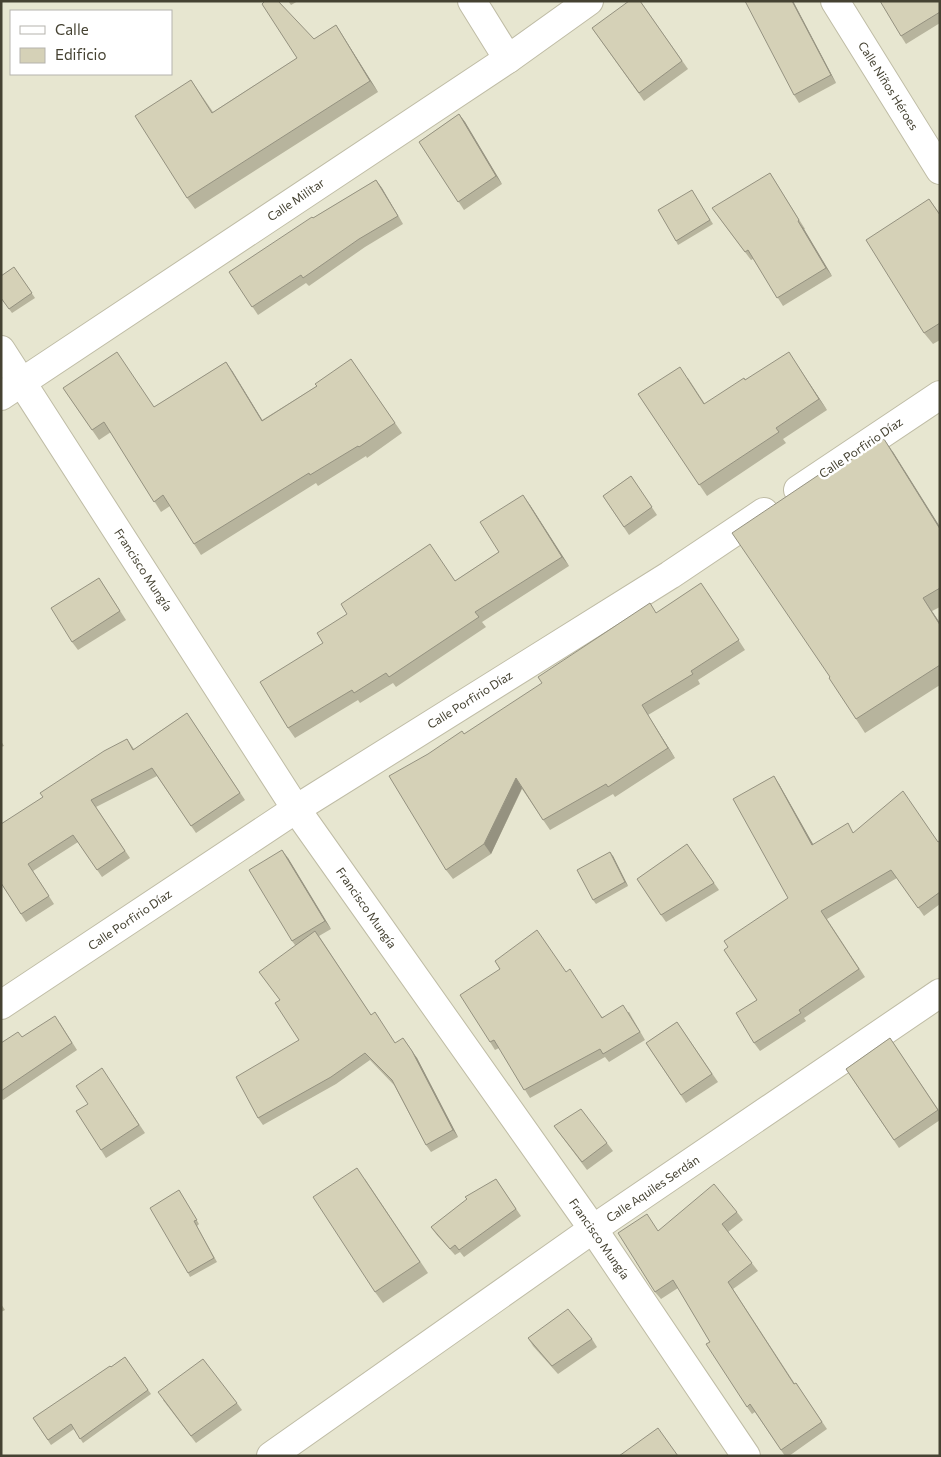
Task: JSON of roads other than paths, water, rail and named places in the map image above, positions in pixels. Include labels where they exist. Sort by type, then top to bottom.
[{"type":"street","points":[[472,1],[508,59]]},
{"type":"street","name":"Calle Militar","points":[[12,389],[508,59],[588,1]]},
{"type":"street","name":"Calle Niños Héroes","points":[[836,1],[940,170]]},
{"type":"street","name":"Francisco Mungía","points":[[1,350],[12,389],[296,809],[593,1229],[746,1456]]},
{"type":"street","name":"Calle Porfirio Díaz","points":[[1,1005],[296,809],[670,574],[940,396]]},
{"type":"street","name":"Calle Aquiles Serdán","points":[[270,1456],[593,1229],[940,994]]}]
